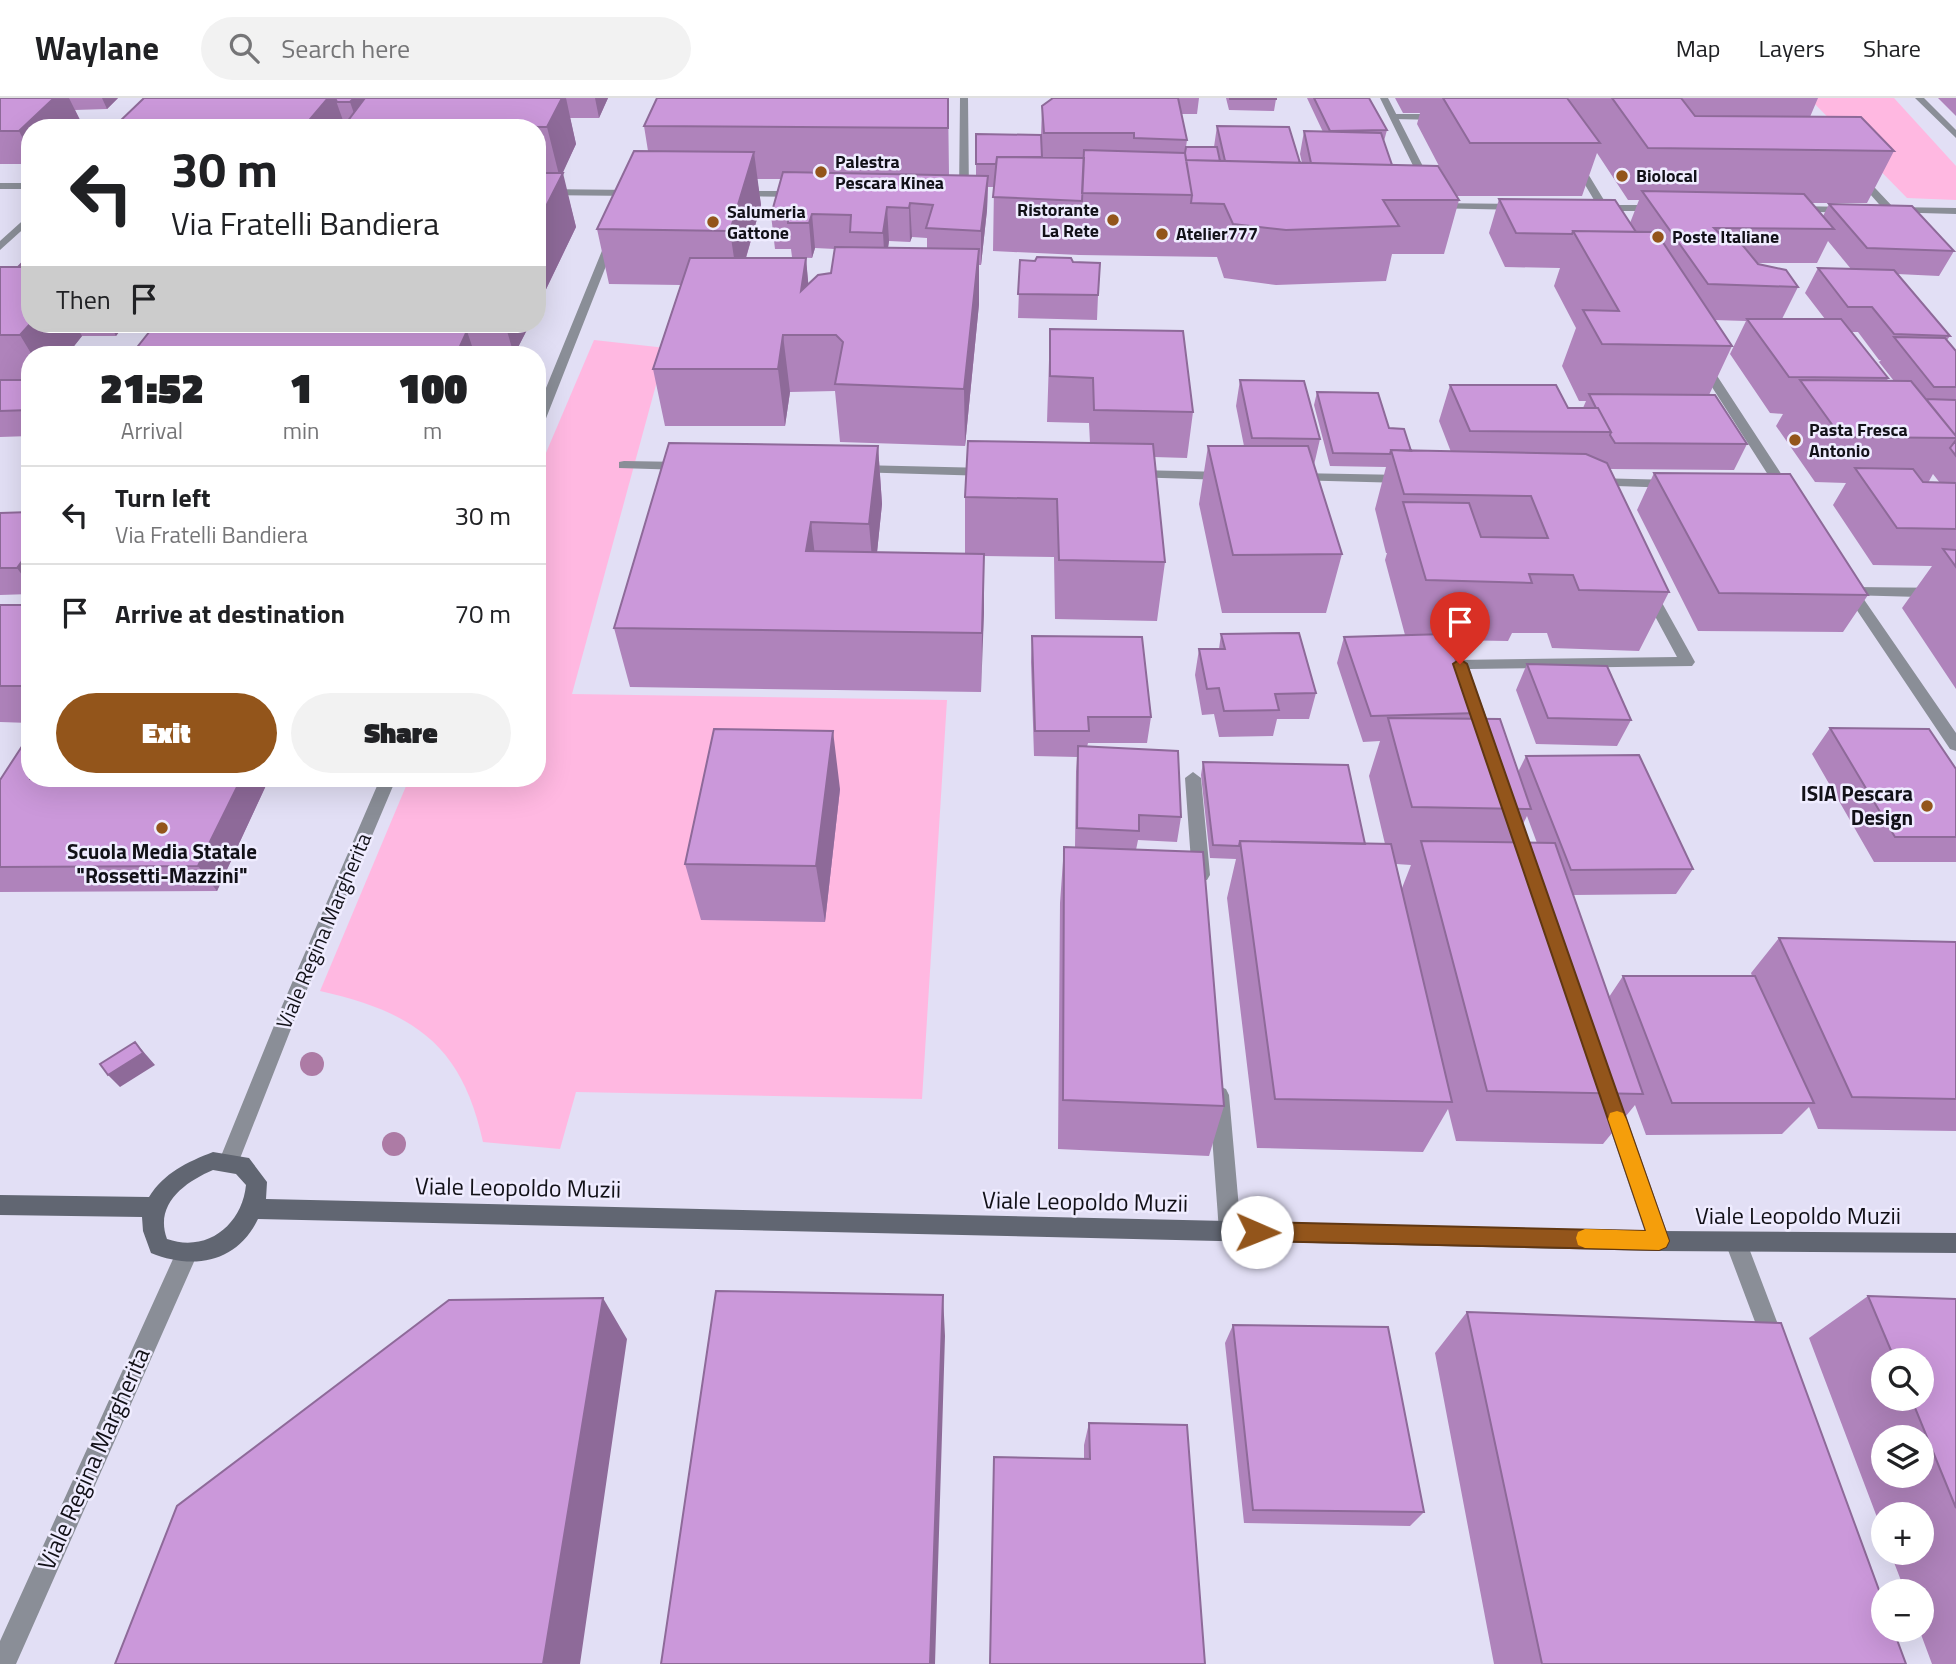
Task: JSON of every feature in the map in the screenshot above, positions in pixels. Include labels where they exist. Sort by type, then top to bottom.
[{"type":"street","points":[[964,98],[964,195]]},
{"type":"street","points":[[1384,98],[1437,206]]},
{"type":"street","points":[[1919,98],[1956,135]]},
{"type":"street","points":[[1395,117],[1447,117]]},
{"type":"street","points":[[1570,150],[1597,208],[1618,231]]},
{"type":"street","points":[[1852,169],[1890,210]]},
{"type":"street","points":[[0,186],[21,186]]},
{"type":"street","points":[[546,192],[644,193]]},
{"type":"street","points":[[727,194],[811,194]]},
{"type":"street","points":[[950,195],[978,195]]},
{"type":"street","points":[[1423,206],[1529,207]]},
{"type":"street","points":[[1597,208],[1669,208]]},
{"type":"street","points":[[1787,209],[1864,210]]},
{"type":"street","points":[[1877,210],[1956,211]]},
{"type":"street","points":[[546,403],[617,224]]},
{"type":"street","points":[[0,247],[21,226]]},
{"type":"street","points":[[1693,347],[1775,487],[1796,508]]},
{"type":"street","points":[[624,465],[693,467]]},
{"type":"street","points":[[845,469],[997,472]]},
{"type":"street","points":[[1121,474],[1245,476]]},
{"type":"street","points":[[1287,477],[1425,480]]},
{"type":"street","points":[[1588,486],[1686,485]]},
{"type":"street","points":[[1838,571],[1956,745]]},
{"type":"street","points":[[1492,755],[1460,664],[1687,662],[1642,578]]},
{"type":"street","points":[[1852,592],[1956,593]]},
{"type":"street","points":[[1193,778],[1202,888]]},
{"type":"street","name":"Viale Regina Margherita","points":[[229,1161],[291,1006],[385,787]]},
{"type":"street","points":[[1218,1080],[1230,1231]]},
{"type":"street","points":[[1605,1083],[1659,1241]]},
{"type":"street","points":[[213,1161],[229,1161],[242,1165],[257,1182],[255,1209],[233,1236],[202,1253],[171,1253],[159,1246],[151,1221],[154,1207],[163,1191],[178,1177],[213,1161]]},
{"type":"street","points":[[0,1205],[154,1207]]},
{"type":"street","name":"Viale Leopoldo Muzii","points":[[255,1209],[1659,1241],[1956,1243]]},
{"type":"street","points":[[1736,1242],[1783,1368]]},
{"type":"street","name":"Viale Regina Margherita","points":[[3,1664],[186,1255]]},
{"type":"shaded area","points":[[1809,98],[1894,98],[1956,166],[1956,200],[1907,198]]},
{"type":"shaded area","points":[[594,340],[666,348],[572,694],[947,700],[922,1099],[576,1092],[560,1149],[483,1142],[474,1108],[462,1080],[447,1057],[428,1038],[407,1022],[382,1010],[320,991],[406,787],[546,787],[546,453]]},
{"type":"building","points":[[0,98],[54,98],[32,119],[21,119],[19,131],[0,131]]},
{"type":"building","points":[[144,98],[328,98],[310,119],[122,119]]},
{"type":"building","points":[[335,98],[354,98],[350,102],[337,102]]},
{"type":"building","points":[[365,98],[562,98],[547,127],[546,119],[349,119]]},
{"type":"building","points":[[657,98],[948,98],[948,128],[644,126]]},
{"type":"building","points":[[1053,98],[1178,98],[1187,140],[1134,138],[1134,133],[1044,133],[1042,106]]},
{"type":"building","points":[[1276,98],[1276,99],[1230,99]]},
{"type":"building","points":[[1314,98],[1369,98],[1387,130],[1330,131]]},
{"type":"building","points":[[1443,98],[1567,98],[1600,143],[1470,143]]},
{"type":"building","points":[[1612,98],[1681,98],[1695,116],[1861,117],[1894,151],[1648,148]]},
{"type":"building","points":[[1217,126],[1289,127],[1300,163],[1225,161]]},
{"type":"building","points":[[1304,131],[1381,133],[1392,165],[1311,163]]},
{"type":"building","points":[[976,134],[1041,135],[1042,157],[997,157],[996,164],[976,164]]},
{"type":"building","points":[[1186,147],[1217,147],[1220,161],[1186,160]]},
{"type":"building","points":[[1084,150],[1185,153],[1192,195],[1082,193]]},
{"type":"building","points":[[634,151],[754,152],[730,231],[597,229]]},
{"type":"building","points":[[997,157],[1084,158],[1082,201],[993,197]]},
{"type":"building","points":[[1186,160],[1438,166],[1459,200],[1383,200],[1399,226],[1286,230],[1233,224],[1224,204],[1191,203]]},
{"type":"building","points":[[783,172],[988,176],[981,231],[926,228],[933,205],[910,203],[909,208],[887,207],[883,233],[850,232],[851,215],[812,214],[809,223],[788,223],[788,215],[771,215]]},
{"type":"building","points":[[546,173],[563,173],[546,206]]},
{"type":"building","points":[[1642,191],[1804,194],[1834,229],[1714,228],[1722,236],[1740,242],[1758,264],[1786,270],[1798,287],[1708,284]]},
{"type":"building","points":[[1499,199],[1615,200],[1636,232],[1516,233]]},
{"type":"building","points":[[1829,204],[1912,206],[1954,251],[1867,248]]},
{"type":"building","points":[[1573,231],[1656,232],[1732,346],[1602,344],[1583,310],[1619,311]]},
{"type":"building","points":[[835,247],[979,249],[964,389],[835,384],[843,342],[836,335],[783,335],[778,369],[653,369],[690,258],[806,258],[801,291],[818,275],[831,273]]},
{"type":"building","points":[[1037,257],[1071,258],[1073,262],[1100,263],[1098,295],[1018,294],[1020,260],[1035,261]]},
{"type":"building","points":[[0,267],[21,267],[22,333],[0,335]]},
{"type":"building","points":[[1818,268],[1894,270],[1950,336],[1894,334],[1872,307],[1848,307]]},
{"type":"building","points":[[1747,319],[1841,319],[1888,378],[1789,377]]},
{"type":"building","points":[[1050,329],[1183,331],[1193,412],[1094,410],[1093,378],[1050,376]]},
{"type":"building","points":[[148,333],[466,333],[460,346],[138,346]]},
{"type":"building","points":[[1894,337],[1945,338],[1956,351],[1956,387],[1934,387]]},
{"type":"building","points":[[0,380],[21,380],[21,410],[0,411]]},
{"type":"building","points":[[1240,380],[1304,381],[1320,439],[1252,438]]},
{"type":"building","points":[[1800,380],[1911,381],[1956,438],[1841,437]]},
{"type":"building","points":[[1450,385],[1556,385],[1568,408],[1598,408],[1611,432],[1470,431]]},
{"type":"building","points":[[1317,392],[1378,393],[1389,428],[1404,429],[1411,451],[1391,450],[1390,454],[1333,453]]},
{"type":"building","points":[[1589,394],[1715,395],[1747,444],[1615,443]]},
{"type":"building","points":[[1926,399],[1956,400],[1956,436]]},
{"type":"building","points":[[1956,440],[1956,456],[1950,448]]},
{"type":"building","points":[[968,441],[1153,444],[1165,562],[1059,560],[1057,499],[965,497]]},
{"type":"building","points":[[669,443],[878,446],[869,524],[811,522],[806,551],[984,554],[982,633],[614,628]]},
{"type":"building","points":[[1208,446],[1308,446],[1342,554],[1233,555]]},
{"type":"building","points":[[1391,450],[1586,454],[1607,463],[1669,592],[1579,590],[1573,575],[1529,574],[1532,583],[1426,580],[1403,502],[1469,503],[1481,537],[1548,538],[1531,496],[1404,494]]},
{"type":"building","points":[[1855,468],[1913,469],[1923,482],[1956,483],[1956,529],[1897,528]]},
{"type":"building","points":[[1654,473],[1790,474],[1868,595],[1719,593]]},
{"type":"building","points":[[21,512],[21,562],[17,568],[0,568],[0,513]]},
{"type":"building","points":[[1943,549],[1956,550],[1956,567]]},
{"type":"building","points":[[0,605],[21,605],[21,686],[0,686]]},
{"type":"building","points":[[1299,633],[1316,693],[1275,694],[1279,710],[1224,711],[1219,688],[1207,689],[1199,649],[1225,649],[1221,634]]},
{"type":"building","points":[[1445,634],[1478,713],[1371,716],[1344,637]]},
{"type":"building","points":[[1032,636],[1142,637],[1151,717],[1088,717],[1089,731],[1035,731]]},
{"type":"building","points":[[1527,664],[1607,666],[1631,720],[1548,718]]},
{"type":"building","points":[[1388,718],[1500,719],[1531,809],[1412,807]]},
{"type":"building","points":[[1830,728],[1929,729],[1956,769],[1956,837],[1895,837]]},
{"type":"building","points":[[714,729],[833,731],[816,866],[685,864]]},
{"type":"building","points":[[1078,746],[1178,751],[1181,817],[1139,815],[1139,831],[1077,828]]},
{"type":"building","points":[[21,748],[21,787],[237,787],[198,866],[0,867],[0,780]]},
{"type":"building","points":[[1639,755],[1693,869],[1571,870],[1526,756]]},
{"type":"building","points":[[1203,762],[1348,765],[1365,844],[1240,841],[1239,846],[1213,845]]},
{"type":"building","points":[[1240,841],[1391,844],[1452,1102],[1275,1099]]},
{"type":"building","points":[[1421,841],[1555,843],[1643,1094],[1487,1091]]},
{"type":"building","points":[[1064,847],[1203,852],[1224,1106],[1063,1100]]},
{"type":"building","points":[[1779,938],[1956,942],[1956,1099],[1852,1097]]},
{"type":"building","points":[[1623,976],[1755,976],[1814,1103],[1672,1103]]},
{"type":"building","points":[[135,1042],[143,1053],[108,1075],[100,1064]]},
{"type":"building","points":[[716,1291],[943,1295],[930,1664],[661,1664]]},
{"type":"building","points":[[1868,1296],[1956,1299],[1956,1508],[1934,1454],[1934,1425],[1922,1425],[1916,1411],[1934,1411],[1934,1348],[1890,1348]]},
{"type":"building","points":[[603,1298],[543,1664],[115,1664],[177,1506],[449,1300]]},
{"type":"building","points":[[1467,1312],[1781,1323],[1875,1579],[1871,1579],[1871,1642],[1898,1642],[1906,1664],[1542,1664]]},
{"type":"building","points":[[1233,1325],[1388,1327],[1424,1512],[1253,1510]]},
{"type":"building","points":[[1089,1423],[1187,1425],[1205,1664],[990,1664],[994,1457],[1090,1459]]},
{"type":"slow traffic","points":[[1585,1238],[1659,1241],[1617,1119]]},
{"type":"place","name":"Palestra Pescara Kinea","points":[[821,172]]},
{"type":"place","name":"Biolocal","points":[[1622,176]]},
{"type":"place","name":"Ristorante La Rete","points":[[1113,220]]},
{"type":"place","name":"Salumeria Gattone","points":[[713,222]]},
{"type":"place","name":"Atelier777","points":[[1162,234]]},
{"type":"place","name":"Poste Italiane","points":[[1658,237]]},
{"type":"place","name":"Pasta Fresca Antonio","points":[[1795,440]]},
{"type":"place","name":"ISIA Pescara Design","points":[[1927,806]]},
{"type":"place","name":"Scuola Media Statale \"Rossetti-Mazzini\"","points":[[162,828]]},
{"type":"route","points":[[1257,1232],[1659,1241],[1460,664]]}]
